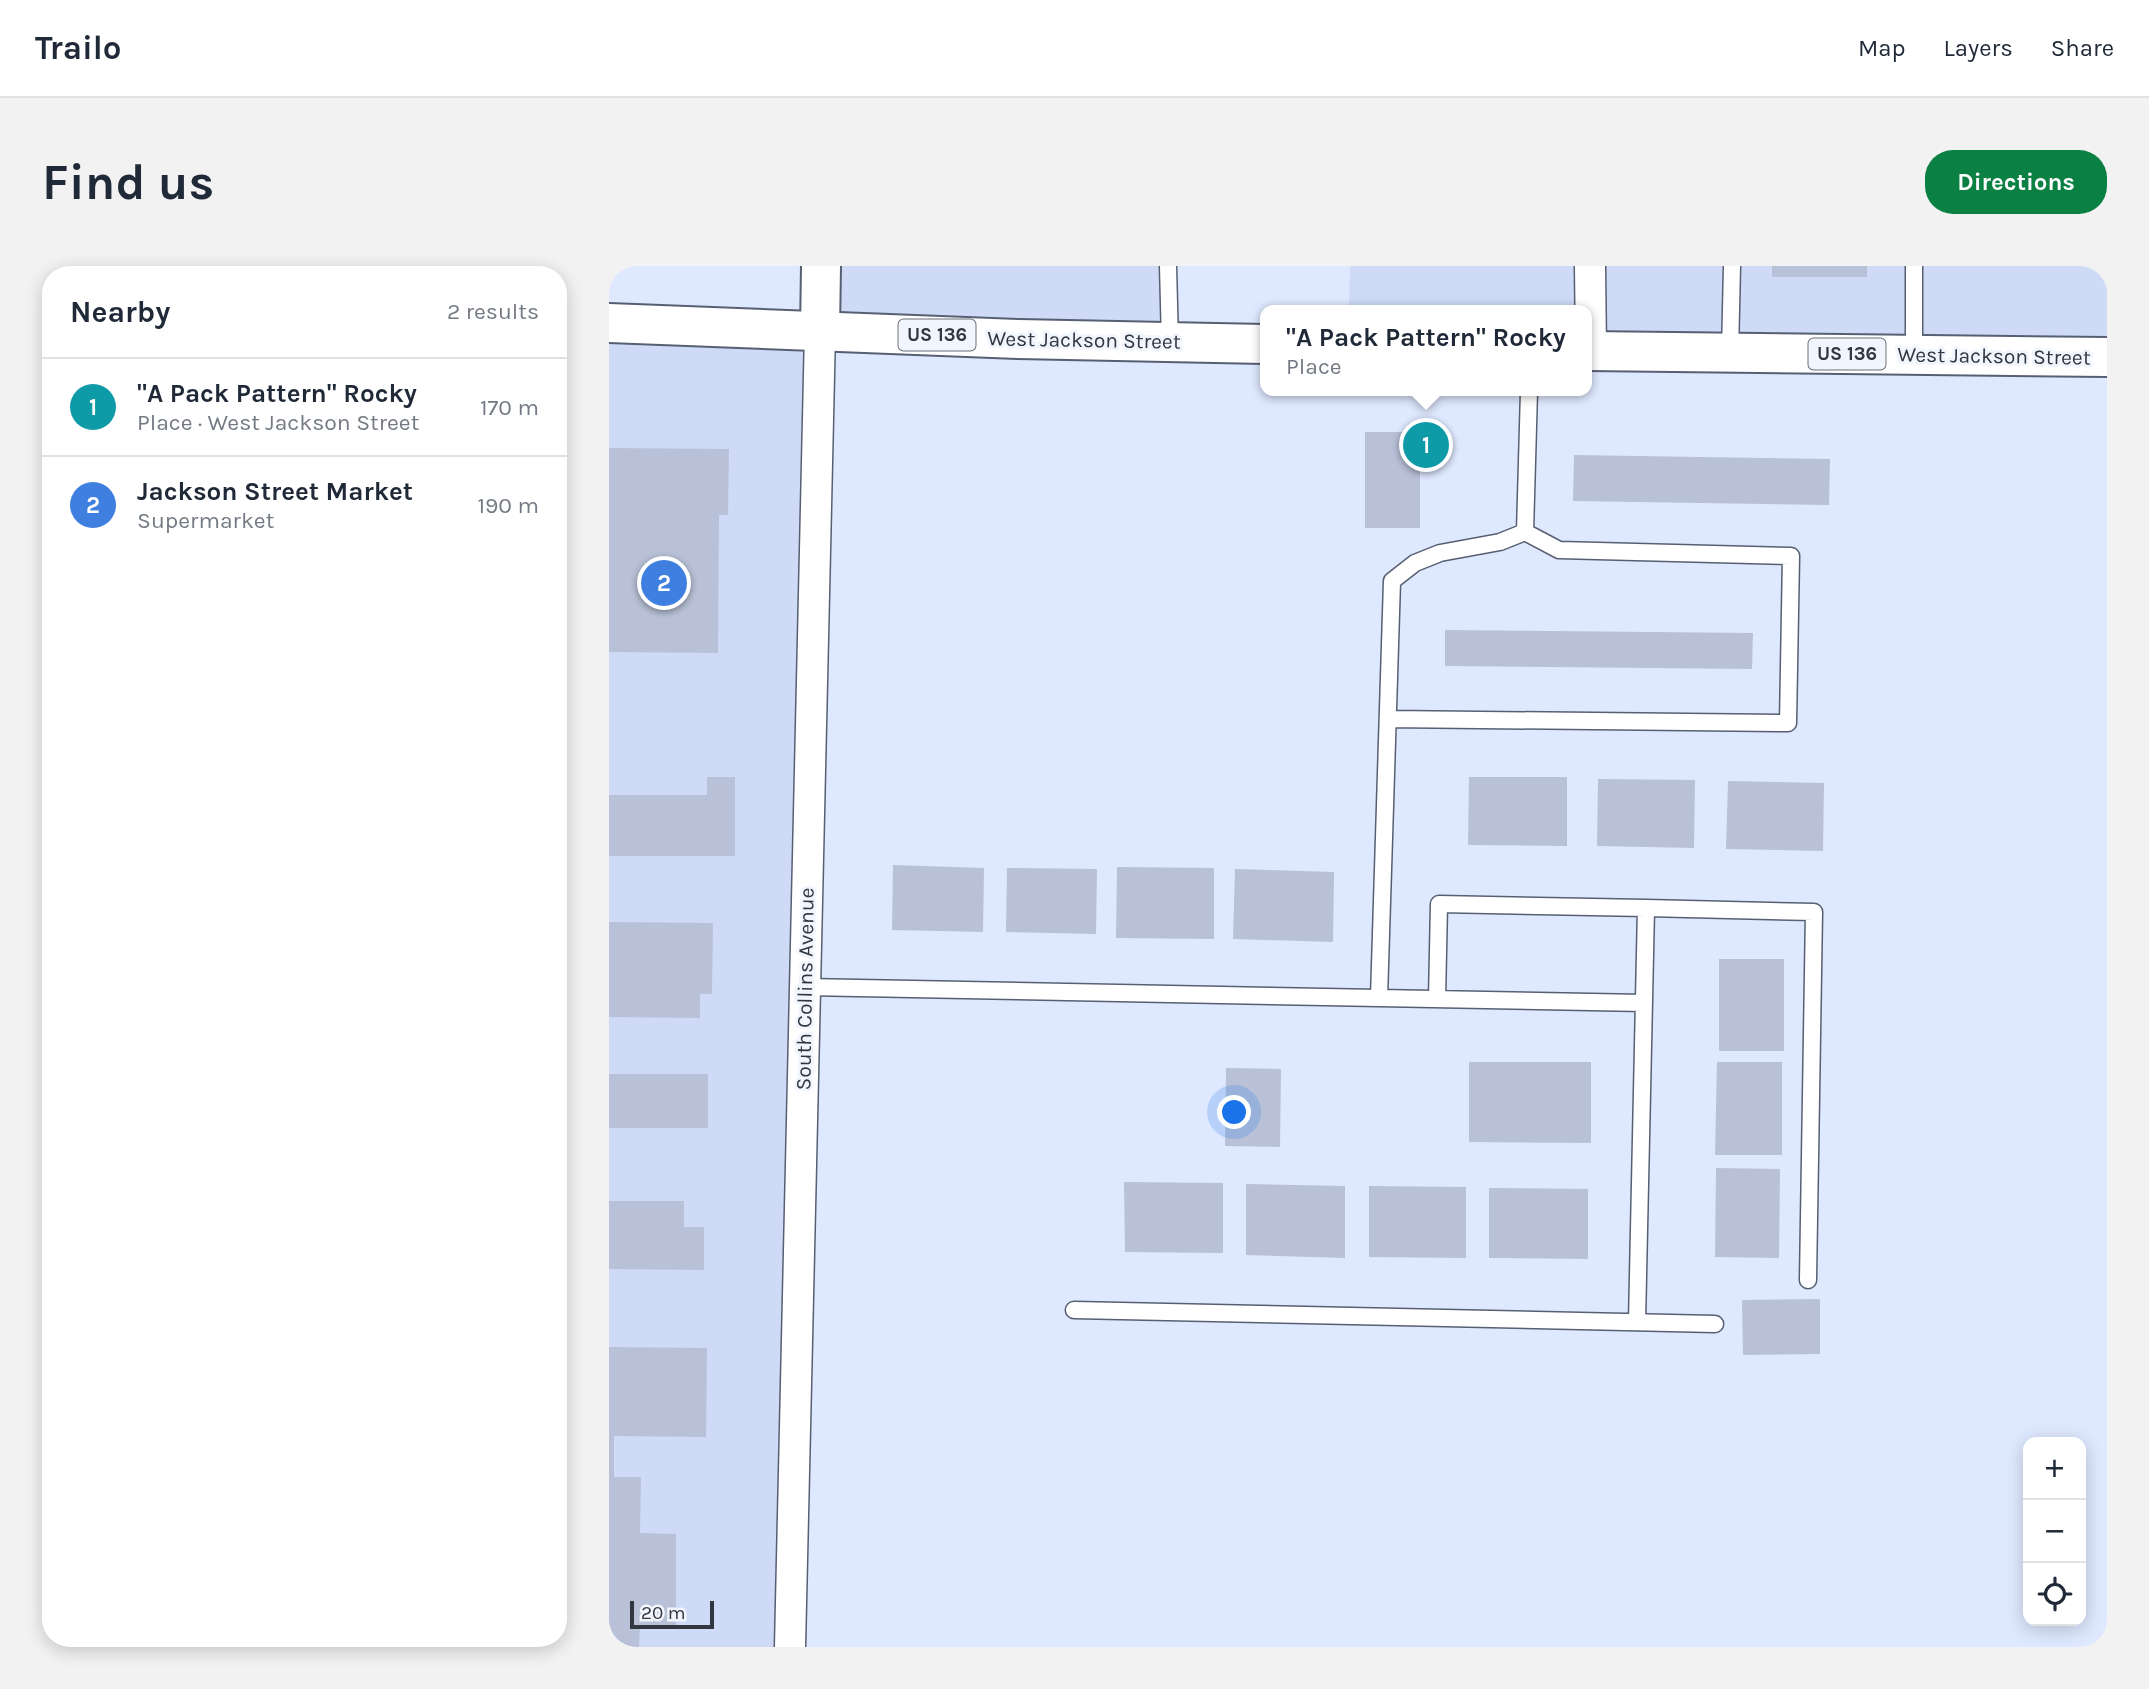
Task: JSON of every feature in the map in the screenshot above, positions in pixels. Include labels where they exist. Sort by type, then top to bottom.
[{"type":"main road","points":[[820,331],[821,266]]},
{"type":"main road","name":"West Jackson Street","points":[[609,324],[1260,344]]},
{"type":"main road","name":"West Jackson Street","points":[[1592,351],[2107,358]]},
{"type":"street","points":[[1590,266],[1590,305]]},
{"type":"street","name":"South Collins Avenue","points":[[790,1647],[820,331]]},
{"type":"lane","points":[[1168,266],[1170,342]]},
{"type":"lane","points":[[1730,353],[1732,266]]},
{"type":"lane","points":[[1914,355],[1915,266]]},
{"type":"lane","points":[[1525,532],[1529,396]]},
{"type":"lane","points":[[1379,998],[1392,581],[1415,563],[1440,553],[1500,542],[1525,532],[1559,550],[1791,555],[1788,723],[1388,719]]},
{"type":"lane","points":[[1437,999],[1439,904],[1814,912],[1808,1280]]},
{"type":"lane","points":[[1637,1322],[1646,908]]},
{"type":"lane","points":[[804,987],[1644,1003]]},
{"type":"lane","points":[[1074,1310],[1715,1324]]},
{"type":"shaded area","points":[[821,266],[1170,266],[1170,342],[820,331],[790,1647],[609,1647],[609,325],[819,331]]},
{"type":"shaded area","points":[[1350,266],[2107,266],[2107,357],[1592,351],[1592,305],[1349,305]]},
{"type":"building","points":[[1772,266],[1867,266],[1867,277],[1772,277]]},
{"type":"building","points":[[1365,432],[1420,432],[1420,528],[1365,528]]},
{"type":"building","points":[[609,448],[729,449],[728,515],[719,515],[718,653],[609,652]]},
{"type":"building","points":[[1574,455],[1830,459],[1829,505],[1573,501]]},
{"type":"building","points":[[1445,630],[1753,633],[1752,669],[1445,666]]},
{"type":"building","points":[[707,777],[735,777],[735,856],[609,856],[609,795],[707,795]]},
{"type":"building","points":[[1469,777],[1567,777],[1567,846],[1468,845]]},
{"type":"building","points":[[1598,779],[1695,780],[1694,848],[1597,846]]},
{"type":"building","points":[[1728,781],[1824,783],[1823,851],[1726,849]]},
{"type":"building","points":[[893,865],[984,868],[983,932],[892,930]]},
{"type":"building","points":[[1117,867],[1214,868],[1214,939],[1116,938]]},
{"type":"building","points":[[1007,868],[1097,869],[1096,934],[1006,932]]},
{"type":"building","points":[[1235,869],[1334,872],[1333,942],[1233,939]]},
{"type":"building","points":[[609,922],[713,923],[712,994],[700,994],[700,1018],[609,1017]]},
{"type":"building","points":[[1719,959],[1784,959],[1784,1051],[1719,1051]]},
{"type":"building","points":[[1469,1062],[1591,1062],[1591,1143],[1469,1142]]},
{"type":"building","points":[[1717,1062],[1782,1062],[1782,1155],[1715,1155]]},
{"type":"building","points":[[1226,1068],[1281,1069],[1280,1147],[1225,1146]]},
{"type":"building","points":[[609,1074],[708,1074],[708,1128],[609,1128]]},
{"type":"building","points":[[1716,1168],[1780,1169],[1779,1258],[1715,1257]]},
{"type":"building","points":[[1124,1182],[1223,1183],[1223,1253],[1125,1252]]},
{"type":"building","points":[[1246,1184],[1345,1186],[1345,1258],[1246,1255]]},
{"type":"building","points":[[1369,1186],[1466,1187],[1466,1258],[1369,1257]]},
{"type":"building","points":[[1489,1188],[1588,1189],[1588,1259],[1489,1258]]},
{"type":"building","points":[[609,1201],[684,1201],[684,1227],[704,1227],[704,1270],[609,1269]]},
{"type":"building","points":[[1820,1299],[1820,1354],[1743,1355],[1742,1300]]},
{"type":"building","points":[[609,1347],[707,1348],[706,1437],[614,1436],[614,1477],[641,1477],[640,1533],[676,1534],[676,1625],[640,1625],[639,1647],[609,1647]]},
{"type":"place","name":"\"A Pack Pattern\" Rocky","points":[[1426,445]]},
{"type":"place","name":"Jackson Street Market","points":[[664,583]]}]
